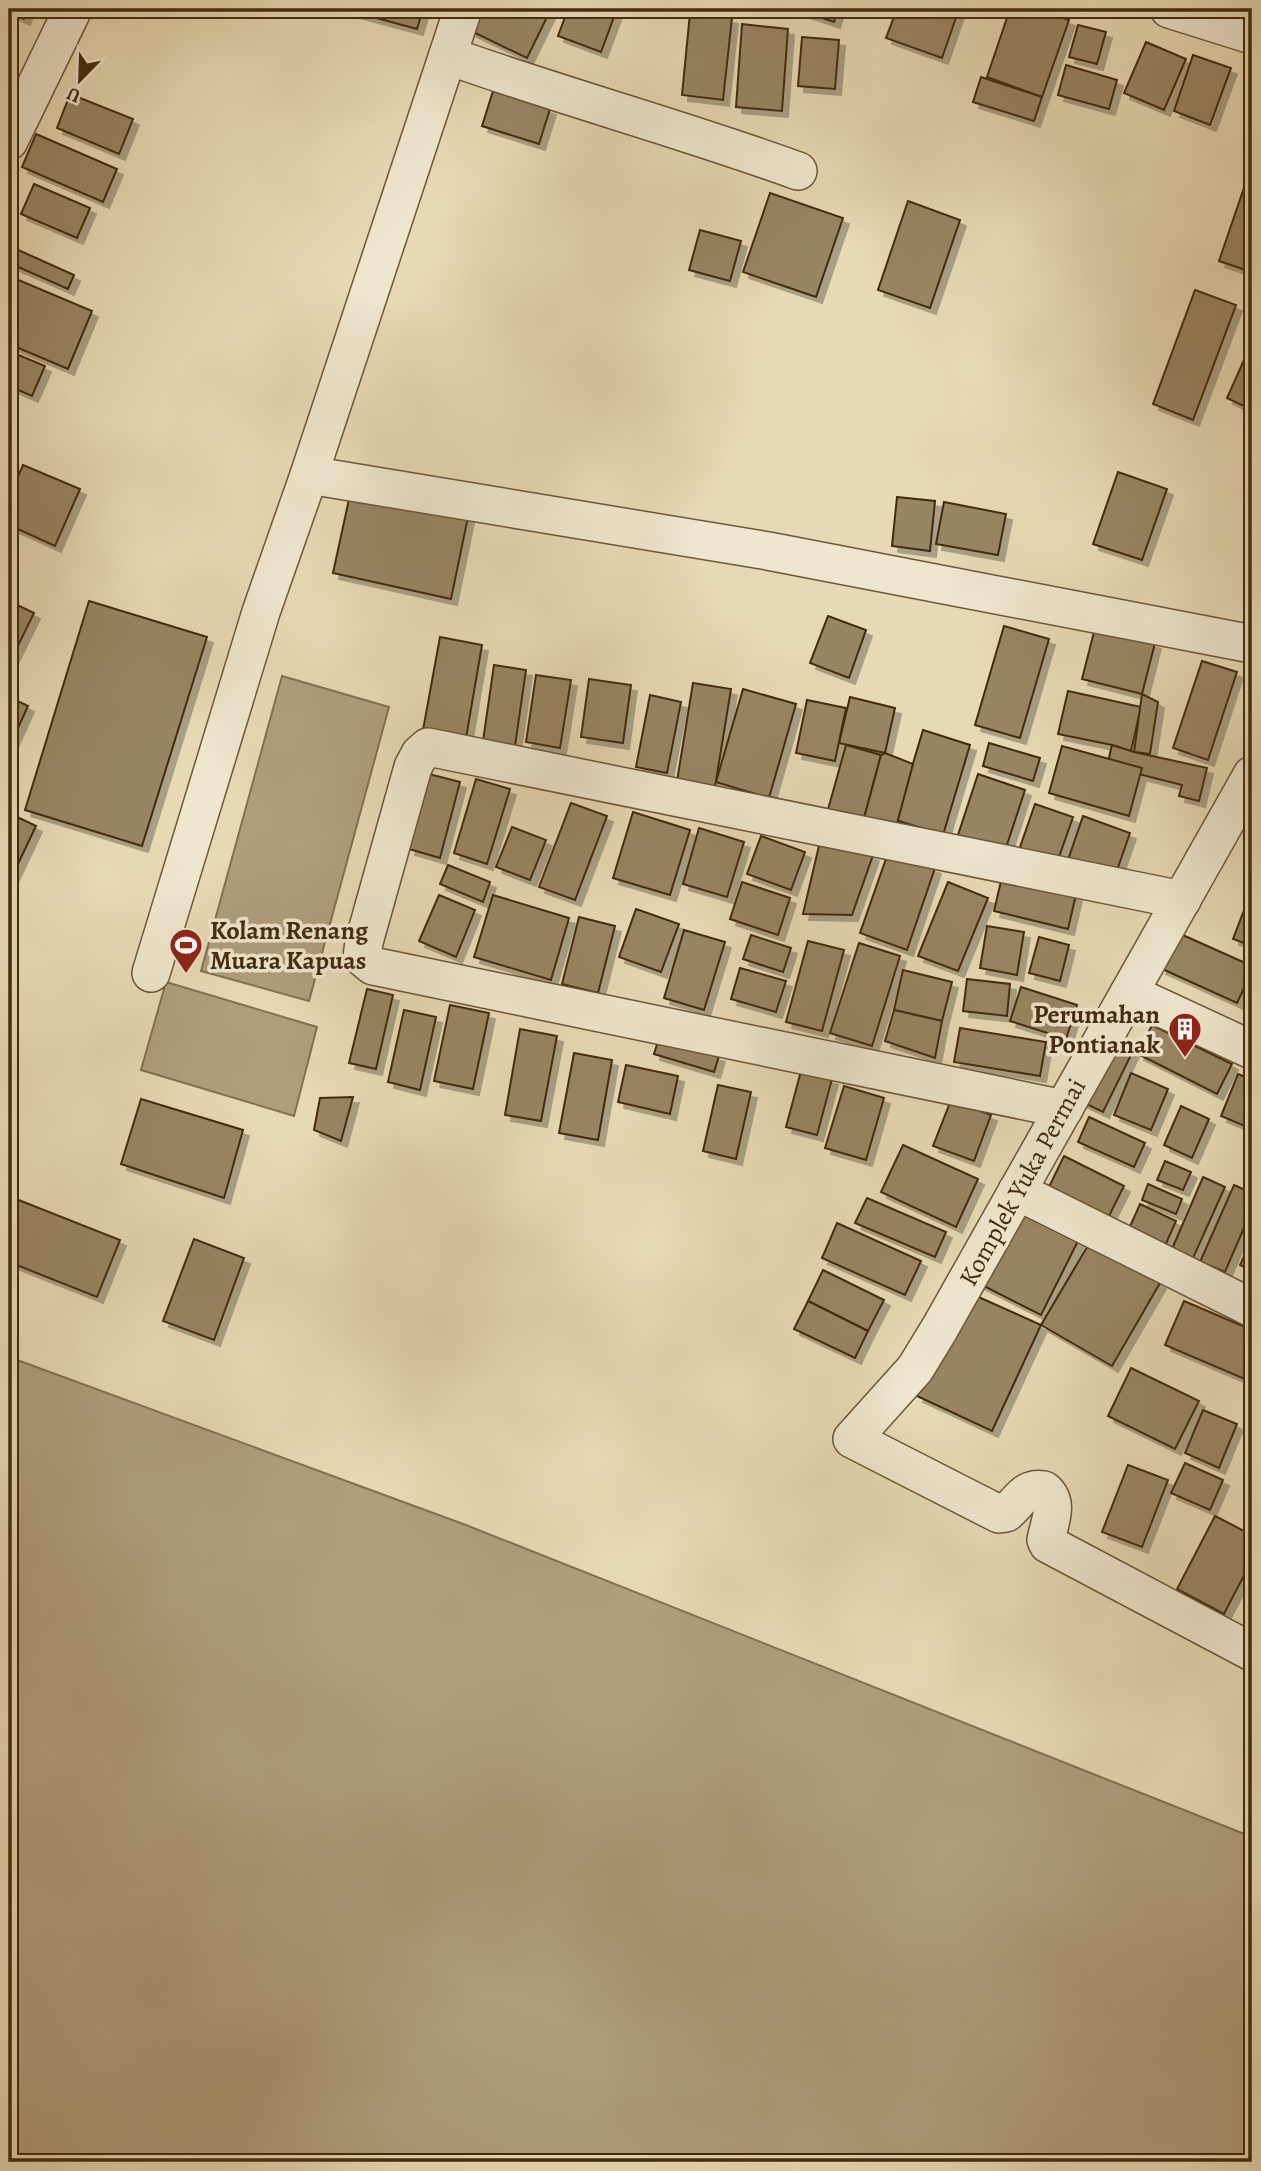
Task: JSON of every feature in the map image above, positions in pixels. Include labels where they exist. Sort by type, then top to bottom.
[{"type":"street","points":[[9,141],[73,9]]},
{"type":"street","points":[[151,973],[261,612],[310,475],[463,9]]},
{"type":"street","points":[[1169,9],[1252,34]]},
{"type":"street","points":[[449,57],[714,140],[798,171]]},
{"type":"street","points":[[310,475],[768,551],[1252,644]]},
{"type":"street","points":[[1064,1109],[373,965],[362,957],[363,942],[413,766],[428,747],[1181,900]]},
{"type":"street","name":"Komplek Yuka Permai","points":[[1250,785],[1181,900],[940,1328],[915,1369],[852,1439],[999,1514],[1006,1513],[1031,1490],[1044,1490],[1051,1498],[1053,1510],[1046,1540],[1048,1544],[1252,1652]]},
{"type":"street","points":[[1129,993],[1252,1050]]},
{"type":"street","points":[[1017,1191],[1252,1308]]},
{"type":"shaded area","points":[[282,676],[389,707],[309,1001],[201,971]]},
{"type":"shaded area","points":[[166,982],[317,1027],[294,1116],[141,1070]]},
{"type":"shaded area","points":[[9,1357],[466,1525],[1252,1837],[1252,2162],[9,2162]]},
{"type":"building","points":[[9,9],[28,9],[24,19],[9,12]]},
{"type":"building","points":[[343,9],[423,9],[417,29]]},
{"type":"building","points":[[479,9],[551,9],[527,58],[469,30]]},
{"type":"building","points":[[568,9],[617,9],[601,52],[558,36]]},
{"type":"building","points":[[795,9],[838,9],[834,22]]},
{"type":"building","points":[[897,9],[959,9],[942,58],[886,38]]},
{"type":"building","points":[[1010,9],[1035,9],[1069,20],[1042,97],[987,77]]},
{"type":"building","points":[[690,13],[732,18],[723,100],[682,95]]},
{"type":"building","points":[[742,24],[788,29],[782,111],[736,107]]},
{"type":"building","points":[[1078,25],[1106,32],[1097,64],[1069,57]]},
{"type":"building","points":[[802,37],[839,40],[835,89],[798,86]]},
{"type":"building","points":[[1146,42],[1186,59],[1164,110],[1124,93]]},
{"type":"building","points":[[1193,55],[1231,68],[1210,125],[1174,111]]},
{"type":"building","points":[[1066,65],[1117,80],[1109,109],[1058,95]]},
{"type":"building","points":[[981,77],[1042,97],[1034,121],[973,102]]},
{"type":"building","points":[[493,91],[550,109],[539,144],[482,126]]},
{"type":"building","points":[[70,94],[133,119],[119,154],[57,128]]},
{"type":"building","points":[[36,134],[117,169],[103,202],[22,167]]},
{"type":"building","points":[[1247,179],[1252,180],[1252,272],[1219,261]]},
{"type":"building","points":[[34,184],[90,208],[77,238],[21,214]]},
{"type":"building","points":[[770,193],[843,218],[816,297],[743,272]]},
{"type":"building","points":[[908,201],[960,220],[930,308],[878,290]]},
{"type":"building","points":[[700,230],[741,241],[730,281],[689,270]]},
{"type":"building","points":[[16,249],[74,275],[68,289],[9,263]]},
{"type":"building","points":[[9,276],[92,311],[68,369],[9,344]]},
{"type":"building","points":[[1195,290],[1236,305],[1193,420],[1153,404]]},
{"type":"building","points":[[1252,342],[1252,410],[1227,398]]},
{"type":"building","points":[[9,351],[45,366],[32,396],[9,386]]},
{"type":"building","points":[[23,465],[80,489],[55,546],[9,525],[9,497]]},
{"type":"building","points":[[1118,472],[1167,489],[1142,560],[1093,544]]},
{"type":"building","points":[[351,490],[468,517],[451,599],[333,573]]},
{"type":"building","points":[[897,497],[935,501],[930,551],[892,546]]},
{"type":"building","points":[[944,502],[1006,514],[998,555],[936,544]]},
{"type":"building","points":[[89,601],[207,637],[142,846],[25,810]]},
{"type":"building","points":[[11,602],[34,613],[9,662],[9,605]]},
{"type":"building","points":[[828,616],[866,630],[849,678],[810,663]]},
{"type":"building","points":[[1004,626],[1049,639],[1020,738],[975,725]]},
{"type":"building","points":[[1095,628],[1155,643],[1142,694],[1082,679]]},
{"type":"building","points":[[440,637],[482,645],[466,738],[423,730]]},
{"type":"building","points":[[1202,661],[1237,672],[1208,760],[1173,748]]},
{"type":"building","points":[[494,665],[526,670],[515,746],[483,741]]},
{"type":"building","points":[[536,675],[571,680],[560,748],[526,742]]},
{"type":"building","points":[[589,679],[631,685],[623,743],[581,737]]},
{"type":"building","points":[[693,683],[731,689],[715,787],[677,781]]},
{"type":"building","points":[[743,689],[796,704],[769,798],[716,782]]},
{"type":"building","points":[[1068,691],[1141,707],[1131,751],[1058,734]]},
{"type":"building","points":[[1142,694],[1158,702],[1150,754],[1134,752]]},
{"type":"building","points":[[650,695],[681,702],[667,773],[636,767]]},
{"type":"building","points":[[9,697],[28,706],[9,748]]},
{"type":"building","points":[[850,697],[895,708],[885,753],[839,743]]},
{"type":"building","points":[[807,700],[846,708],[835,761],[796,753]]},
{"type":"building","points":[[923,730],[970,745],[943,835],[896,820]]},
{"type":"building","points":[[989,743],[1040,758],[1033,781],[983,766]]},
{"type":"building","points":[[846,745],[881,755],[863,822],[827,813]]},
{"type":"building","points":[[1112,745],[1207,768],[1199,801],[1179,796],[1182,785],[1107,766]]},
{"type":"building","points":[[1062,746],[1142,768],[1129,816],[1049,793]]},
{"type":"building","points":[[885,753],[913,764],[895,831],[863,822],[881,755]]},
{"type":"building","points":[[429,774],[460,782],[440,858],[409,849]]},
{"type":"building","points":[[978,774],[1025,790],[1003,857],[956,841]]},
{"type":"building","points":[[476,779],[510,789],[487,864],[454,853]]},
{"type":"building","points":[[571,803],[607,816],[575,900],[539,887]]},
{"type":"building","points":[[1035,804],[1073,817],[1057,863],[1019,850]]},
{"type":"building","points":[[633,812],[690,830],[670,895],[613,878]]},
{"type":"building","points":[[9,813],[36,826],[9,883]]},
{"type":"building","points":[[1083,816],[1130,833],[1115,876],[1068,860]]},
{"type":"building","points":[[512,827],[546,840],[530,880],[496,867]]},
{"type":"building","points":[[699,828],[744,842],[727,897],[683,884]]},
{"type":"building","points":[[761,836],[805,852],[791,890],[747,874]]},
{"type":"building","points":[[821,837],[873,855],[852,915],[803,914]]},
{"type":"building","points":[[888,853],[935,868],[907,950],[860,933]]},
{"type":"building","points":[[448,865],[490,882],[483,902],[440,884]]},
{"type":"building","points":[[1002,877],[1076,895],[1068,929],[994,911]]},
{"type":"building","points":[[742,882],[790,898],[778,935],[730,919]]},
{"type":"building","points":[[948,882],[988,898],[958,971],[918,956]]},
{"type":"building","points":[[439,895],[475,910],[456,957],[419,941]]},
{"type":"building","points":[[493,895],[569,918],[551,980],[474,957]]},
{"type":"building","points":[[1246,905],[1252,907],[1252,946],[1233,939]]},
{"type":"building","points":[[636,909],[679,924],[661,972],[619,957]]},
{"type":"building","points":[[579,917],[615,926],[598,993],[562,984]]},
{"type":"building","points":[[987,926],[1024,932],[1017,975],[980,968]]},
{"type":"building","points":[[684,930],[725,942],[704,1010],[664,998]]},
{"type":"building","points":[[1176,932],[1252,966],[1237,1003],[1160,968]]},
{"type":"building","points":[[751,935],[791,948],[783,972],[743,959]]},
{"type":"building","points":[[1039,937],[1069,945],[1060,981],[1029,973]]},
{"type":"building","points":[[808,941],[844,950],[822,1031],[786,1022]]},
{"type":"building","points":[[859,943],[900,956],[872,1046],[830,1033]]},
{"type":"building","points":[[740,968],[786,981],[776,1012],[731,999]]},
{"type":"building","points":[[903,970],[952,982],[942,1021],[894,1010]]},
{"type":"building","points":[[967,979],[1010,984],[1007,1016],[963,1011]]},
{"type":"building","points":[[1021,987],[1077,1005],[1066,1039],[1010,1021]]},
{"type":"building","points":[[367,989],[393,995],[376,1069],[349,1063]]},
{"type":"building","points":[[450,1005],[489,1013],[473,1089],[434,1081]]},
{"type":"building","points":[[404,1010],[436,1017],[420,1090],[388,1082]]},
{"type":"building","points":[[894,1010],[942,1021],[935,1058],[885,1041]]},
{"type":"building","name":"Perumahan Pontianak","points":[[1152,1025],[1232,1064],[1217,1094],[1138,1054]]},
{"type":"building","points":[[960,1028],[1046,1042],[1040,1076],[954,1062]]},
{"type":"building","points":[[520,1029],[557,1036],[541,1121],[505,1115]]},
{"type":"building","points":[[659,1038],[719,1056],[714,1072],[654,1054]]},
{"type":"building","points":[[1108,1039],[1133,1051],[1103,1112],[1078,1100]]},
{"type":"building","points":[[574,1053],[612,1060],[598,1140],[559,1133]]},
{"type":"building","points":[[626,1065],[678,1076],[670,1114],[618,1102]]},
{"type":"building","points":[[801,1071],[832,1079],[817,1135],[786,1127]]},
{"type":"building","points":[[1131,1073],[1168,1089],[1151,1130],[1114,1115]]},
{"type":"building","points":[[1238,1074],[1252,1080],[1252,1129],[1221,1116]]},
{"type":"building","points":[[718,1085],[751,1092],[736,1159],[703,1151]]},
{"type":"building","points":[[844,1086],[884,1098],[866,1160],[825,1148]]},
{"type":"building","points":[[353,1097],[341,1141],[314,1130],[320,1098]]},
{"type":"building","points":[[141,1099],[243,1130],[224,1198],[121,1164]]},
{"type":"building","points":[[951,1100],[991,1115],[974,1161],[933,1146]]},
{"type":"building","points":[[1181,1106],[1209,1119],[1192,1158],[1164,1145]]},
{"type":"building","points":[[1089,1117],[1145,1143],[1134,1167],[1078,1142]]},
{"type":"building","points":[[903,1145],[978,1179],[956,1227],[881,1192]]},
{"type":"building","points":[[1064,1156],[1124,1186],[1105,1224],[1045,1195]]},
{"type":"building","points":[[1165,1161],[1191,1172],[1183,1190],[1157,1180]]},
{"type":"building","points":[[1203,1177],[1225,1187],[1193,1258],[1172,1249]]},
{"type":"building","points":[[1148,1184],[1182,1199],[1176,1214],[1142,1200]]},
{"type":"building","points":[[1234,1185],[1252,1193],[1252,1209],[1225,1272],[1200,1262]]},
{"type":"building","points":[[11,1197],[120,1240],[97,1297],[9,1262]]},
{"type":"building","points":[[867,1198],[946,1232],[935,1257],[855,1223]]},
{"type":"building","points":[[1016,1203],[1081,1235],[1041,1315],[976,1282]]},
{"type":"building","points":[[1140,1204],[1176,1221],[1165,1246],[1128,1231]]},
{"type":"building","points":[[837,1223],[921,1261],[905,1295],[822,1258]]},
{"type":"building","points":[[194,1239],[244,1258],[214,1340],[163,1321]]},
{"type":"building","points":[[1252,1239],[1252,1271],[1240,1265]]},
{"type":"building","points":[[1090,1242],[1160,1283],[1112,1366],[1041,1325]]},
{"type":"building","points":[[823,1270],[884,1300],[868,1331],[808,1301]]},
{"type":"building","points":[[965,1291],[1041,1325],[992,1431],[917,1396]]},
{"type":"building","points":[[808,1301],[868,1331],[855,1358],[794,1329]]},
{"type":"building","points":[[1184,1301],[1252,1330],[1252,1367],[1247,1380],[1165,1345]]},
{"type":"building","points":[[1131,1368],[1199,1401],[1175,1449],[1108,1416]]},
{"type":"building","points":[[1203,1410],[1237,1424],[1219,1468],[1185,1453]]},
{"type":"building","points":[[1185,1463],[1223,1480],[1210,1510],[1171,1493]]},
{"type":"building","points":[[1128,1465],[1168,1480],[1142,1547],[1102,1532]]},
{"type":"building","points":[[1215,1516],[1252,1535],[1252,1560],[1224,1614],[1177,1589]]},
{"type":"place","name":"Kolam Renang Muara Kapuas","points":[[186,975]]},
{"type":"place","name":"Perumahan Pontianak","points":[[1185,1059]]}]
